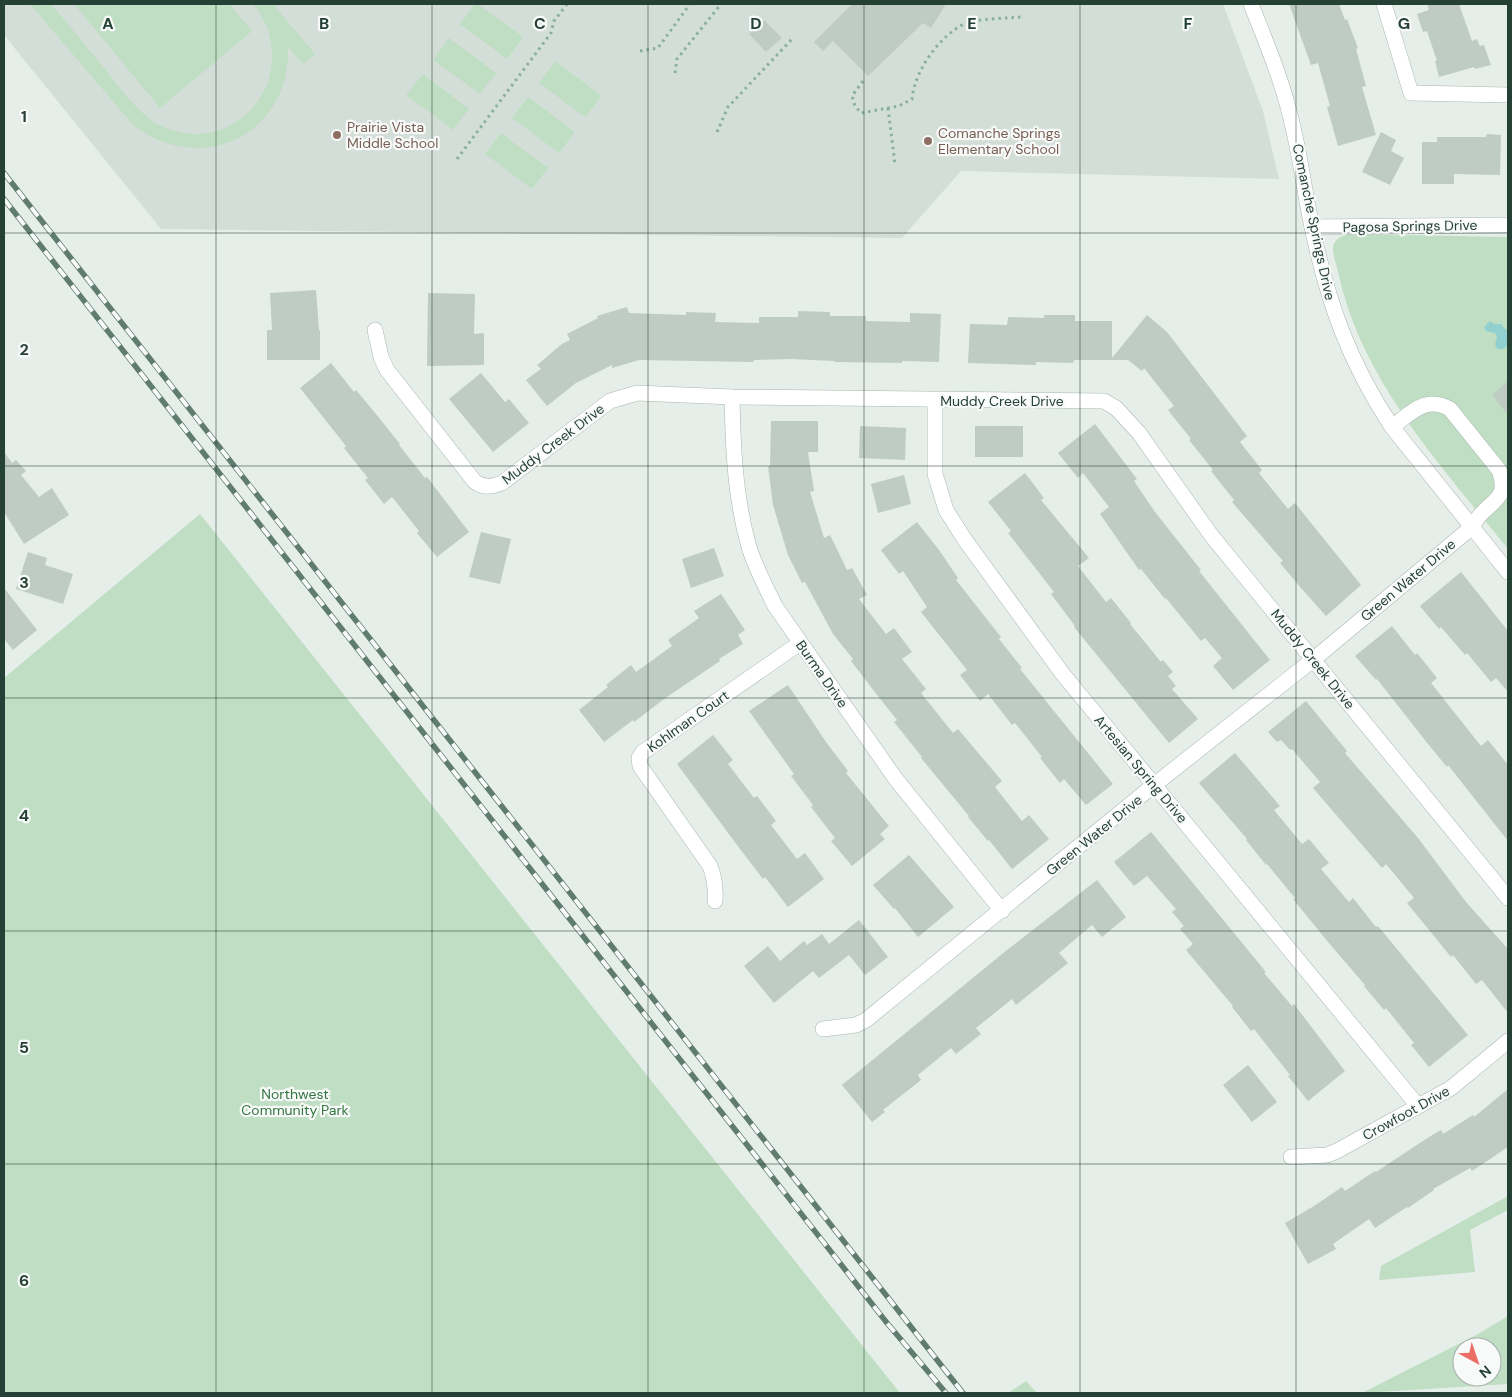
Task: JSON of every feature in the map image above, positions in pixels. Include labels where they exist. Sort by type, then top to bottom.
[{"type":"street","name":"Comanche Springs Drive","points":[[1251,4],[1279,77],[1290,114],[1312,227],[1326,285],[1341,333],[1365,384],[1392,427],[1508,572]]},
{"type":"street","points":[[1384,4],[1411,93],[1508,95]]},
{"type":"street","name":"Pagosa Springs Drive","points":[[1312,227],[1508,225]]},
{"type":"street","name":"Muddy Creek Drive","points":[[375,330],[381,357],[387,370],[474,482],[482,487],[492,487],[502,483],[610,401],[637,393],[935,401],[1104,401],[1116,408],[1139,433],[1211,535],[1508,898]]},
{"type":"street","name":"Burma Drive","points":[[732,397],[736,488],[749,548],[761,578],[776,606],[800,643],[913,802],[1002,911]]},
{"type":"street","name":"Artesian Spring Drive","points":[[935,401],[936,474],[946,510],[954,524],[1044,650],[1418,1106]]},
{"type":"street","name":"Green Water Drive","points":[[823,1029],[856,1025],[866,1020],[1002,911],[1154,785],[1314,659],[1472,527],[1480,515],[1496,501],[1502,490],[1502,479],[1499,470],[1450,409],[1441,404],[1431,403],[1420,407],[1392,427]]},
{"type":"street","name":"Kohlman Court","points":[[715,901],[716,885],[710,866],[640,766],[639,758],[643,752],[800,643]]},
{"type":"street","name":"Crowfoot Drive","points":[[1291,1157],[1320,1156],[1337,1151],[1462,1080],[1508,1042]]},
{"type":"path","points":[[457,159],[551,32],[554,21],[567,4]]},
{"type":"path","points":[[640,51],[658,48],[690,4]]},
{"type":"path","points":[[675,73],[677,59],[721,4]]},
{"type":"path","points":[[863,81],[852,96],[855,106],[861,113],[900,106],[912,99],[914,85],[924,64],[942,41],[967,22],[1021,17]]},
{"type":"path","points":[[717,132],[728,107],[793,38]]},
{"type":"path","points":[[888,108],[895,164]]},
{"type":"shaded area","points":[[4,4],[1223,4],[1263,111],[1279,179],[961,171],[902,238],[161,229],[4,35]]},
{"type":"green space","points":[[30,4],[51,4],[124,93],[147,117],[166,128],[194,134],[219,130],[241,119],[258,101],[269,79],[272,55],[267,29],[253,4],[273,4],[315,54],[303,64],[288,47],[285,77],[275,103],[259,124],[238,138],[214,146],[188,147],[161,141],[134,126]]},
{"type":"green space","points":[[74,4],[229,4],[252,31],[160,108]]},
{"type":"green space","points":[[475,4],[478,4],[523,37],[507,59],[460,24]]},
{"type":"green space","points":[[449,38],[496,73],[480,94],[433,60]]},
{"type":"green space","points":[[555,61],[602,96],[585,117],[539,83]]},
{"type":"green space","points":[[423,74],[469,109],[453,130],[406,95]]},
{"type":"green space","points":[[528,97],[575,132],[559,153],[512,118]]},
{"type":"green space","points":[[501,133],[548,168],[532,189],[485,154]]},
{"type":"green space","points":[[1350,234],[1508,237],[1508,549],[1406,420],[1384,386],[1365,350],[1349,312],[1333,253],[1334,243],[1342,236]]},
{"type":"green space","name":"Northwest Community Park","points":[[200,514],[900,1393],[4,1393],[4,678]]},
{"type":"green space","points":[[1508,1196],[1508,1210],[1470,1230],[1475,1272],[1379,1280],[1381,1266]]},
{"type":"green space","points":[[1508,1316],[1508,1384],[1502,1384],[1502,1337],[1472,1337]]},
{"type":"green space","points":[[1452,1347],[1452,1387],[1459,1387],[1362,1393]]},
{"type":"green space","points":[[1026,1381],[1037,1393],[1008,1393]]},
{"type":"water","points":[[1490,321],[1494,324],[1501,324],[1505,329],[1508,329],[1508,342],[1505,348],[1498,349],[1495,344],[1497,337],[1495,333],[1485,329],[1484,327]]},
{"type":"building","points":[[852,4],[946,4],[931,28],[923,23],[868,76],[833,41],[823,51],[814,42]]},
{"type":"building","points":[[1289,4],[1339,4],[1358,48],[1356,49],[1366,86],[1362,87],[1376,135],[1338,146],[1327,107],[1330,106],[1318,63],[1311,65]]},
{"type":"building","points":[[1427,4],[1459,4],[1472,41],[1477,39],[1480,46],[1484,45],[1491,65],[1475,69],[1474,67],[1439,77],[1435,61],[1437,61],[1427,31],[1423,32],[1417,14],[1429,10]]},
{"type":"building","points":[[764,20],[782,38],[766,52],[749,34]]},
{"type":"building","points":[[1381,132],[1396,140],[1391,151],[1404,158],[1390,185],[1362,172]]},
{"type":"building","points":[[1487,134],[1501,135],[1500,175],[1454,174],[1454,184],[1422,184],[1422,142],[1437,142],[1437,137],[1486,137]]},
{"type":"building","points":[[316,290],[320,330],[320,360],[267,360],[267,330],[272,330],[270,293]]},
{"type":"building","points":[[428,293],[475,294],[474,334],[484,333],[484,365],[427,366]]},
{"type":"building","points":[[627,307],[629,313],[686,315],[686,312],[716,313],[715,322],[759,323],[759,317],[798,317],[798,311],[830,312],[830,316],[866,316],[866,321],[910,322],[910,313],[941,314],[939,362],[834,362],[791,359],[754,360],[753,362],[639,360],[612,368],[612,365],[576,383],[547,406],[526,380],[541,369],[537,365],[562,344],[570,340],[567,334],[598,318],[597,316]]},
{"type":"building","points":[[1044,315],[1075,315],[1075,321],[1112,321],[1112,358],[1147,315],[1167,332],[1247,436],[1240,442],[1262,470],[1259,473],[1288,509],[1295,503],[1361,585],[1326,616],[1280,563],[1283,561],[1232,502],[1234,500],[1168,410],[1174,406],[1144,368],[1142,371],[1128,360],[1074,360],[1073,363],[1036,362],[1036,365],[968,363],[970,324],[1007,325],[1008,317],[1044,318]]},
{"type":"building","points":[[331,363],[354,392],[356,390],[380,419],[469,532],[437,557],[417,533],[419,531],[392,497],[384,504],[365,480],[368,478],[344,448],[346,446],[300,388]]},
{"type":"building","points":[[481,373],[505,402],[509,399],[529,423],[493,452],[449,399]]},
{"type":"building","points":[[1508,381],[1508,415],[1492,395]]},
{"type":"building","points":[[771,421],[818,421],[818,452],[808,452],[814,491],[810,492],[824,538],[830,535],[847,570],[852,568],[867,595],[859,599],[886,634],[894,628],[912,652],[902,659],[926,689],[921,693],[953,733],[958,729],[1002,781],[995,787],[1022,821],[1029,815],[1049,839],[1012,869],[968,817],[894,722],[897,720],[851,661],[853,659],[833,634],[805,582],[802,583],[788,555],[773,505],[768,466],[770,466]]},
{"type":"building","points":[[1095,424],[1137,479],[1134,481],[1155,512],[1270,660],[1233,690],[1213,666],[1222,658],[1205,638],[1201,641],[1141,569],[1139,570],[1100,514],[1109,507],[1083,473],[1078,478],[1058,453]]},
{"type":"building","points":[[860,426],[906,428],[905,460],[859,458]]},
{"type":"building","points":[[975,426],[1023,426],[1023,457],[975,457]]},
{"type":"building","points":[[4,452],[12,463],[16,460],[26,471],[21,475],[39,497],[52,488],[69,515],[24,544],[4,512]]},
{"type":"building","points":[[1025,473],[1044,498],[1041,500],[1089,558],[1078,566],[1106,602],[1111,598],[1161,662],[1163,660],[1173,672],[1168,676],[1176,686],[1172,689],[1198,719],[1169,743],[1074,627],[1051,594],[1054,592],[1008,533],[1011,531],[988,502]]},
{"type":"building","points":[[904,475],[911,504],[878,513],[871,484]]},
{"type":"building","points":[[917,522],[958,578],[956,580],[1001,637],[999,639],[1022,668],[1020,669],[1113,784],[1086,805],[1064,779],[1060,783],[1015,723],[1012,725],[988,694],[980,701],[960,675],[967,670],[921,612],[927,607],[903,571],[899,574],[881,550]]},
{"type":"building","points":[[481,532],[511,539],[500,584],[469,577]]},
{"type":"building","points":[[714,548],[724,576],[691,588],[682,559]]},
{"type":"building","points":[[28,552],[47,558],[45,565],[73,574],[63,604],[16,589]]},
{"type":"building","points":[[1461,572],[1508,631],[1508,692],[1496,678],[1491,682],[1467,653],[1465,655],[1441,627],[1439,629],[1420,606]]},
{"type":"building","points":[[4,588],[37,630],[13,650],[4,639]]},
{"type":"building","points":[[721,594],[745,630],[738,635],[743,644],[719,659],[720,661],[604,742],[579,710],[608,687],[606,685],[631,665],[636,672],[672,646],[668,640],[699,618],[694,611]]},
{"type":"building","points":[[1392,626],[1415,655],[1417,653],[1437,678],[1431,683],[1481,746],[1488,740],[1508,765],[1508,841],[1377,679],[1355,656]]},
{"type":"building","points":[[788,685],[848,771],[846,773],[889,826],[880,834],[885,839],[852,866],[831,841],[835,838],[811,807],[813,805],[791,776],[794,774],[749,711]]},
{"type":"building","points":[[1306,701],[1347,751],[1345,753],[1418,838],[1466,902],[1508,949],[1508,1013],[1482,980],[1476,984],[1453,955],[1451,957],[1407,903],[1414,898],[1386,864],[1382,868],[1313,788],[1320,782],[1292,749],[1290,750],[1281,740],[1277,742],[1268,732]]},
{"type":"building","points":[[713,735],[733,760],[728,764],[754,798],[757,796],[776,821],[771,825],[797,859],[805,853],[824,879],[788,907],[765,877],[763,879],[677,764]]},
{"type":"building","points":[[1235,753],[1280,806],[1274,810],[1302,844],[1309,839],[1329,863],[1321,869],[1349,902],[1353,898],[1376,927],[1378,926],[1468,1035],[1429,1067],[1411,1045],[1414,1043],[1386,1008],[1384,1010],[1364,986],[1293,899],[1295,898],[1199,783]]},
{"type":"building","points":[[1151,832],[1266,972],[1264,973],[1292,1006],[1294,1004],[1345,1071],[1308,1101],[1254,1029],[1251,1031],[1233,1006],[1186,950],[1193,944],[1180,929],[1184,926],[1172,912],[1176,909],[1147,876],[1134,886],[1114,862]]},
{"type":"building","points":[[909,855],[954,907],[918,937],[895,908],[873,885]]},
{"type":"building","points":[[1097,880],[1126,917],[1102,937],[1092,925],[1059,953],[1068,963],[1016,1005],[1012,999],[976,1028],[981,1034],[956,1054],[951,1048],[918,1075],[921,1080],[883,1110],[885,1112],[872,1122],[842,1085],[1007,950]]},
{"type":"building","points":[[859,920],[888,957],[865,975],[849,955],[819,978],[813,971],[774,1003],[744,966],[768,946],[780,961],[804,941],[807,945],[822,934],[829,944]]},
{"type":"building","points":[[1248,1065],[1277,1102],[1252,1122],[1223,1085]]},
{"type":"building","points":[[1508,1089],[1508,1147],[1472,1171],[1470,1168],[1433,1189],[1408,1208],[1375,1228],[1369,1219],[1333,1244],[1336,1249],[1308,1264],[1285,1223],[1342,1187],[1345,1191],[1441,1130],[1443,1134],[1473,1115],[1474,1117]]},
{"type":"railway","points":[[4,173],[963,1393]]},
{"type":"railway","points":[[4,199],[887,1323],[946,1393]]},
{"type":"place","name":"Prairie Vista Middle School","points":[[337,135]]},
{"type":"place","name":"Comanche Springs Elementary School","points":[[928,141]]}]
